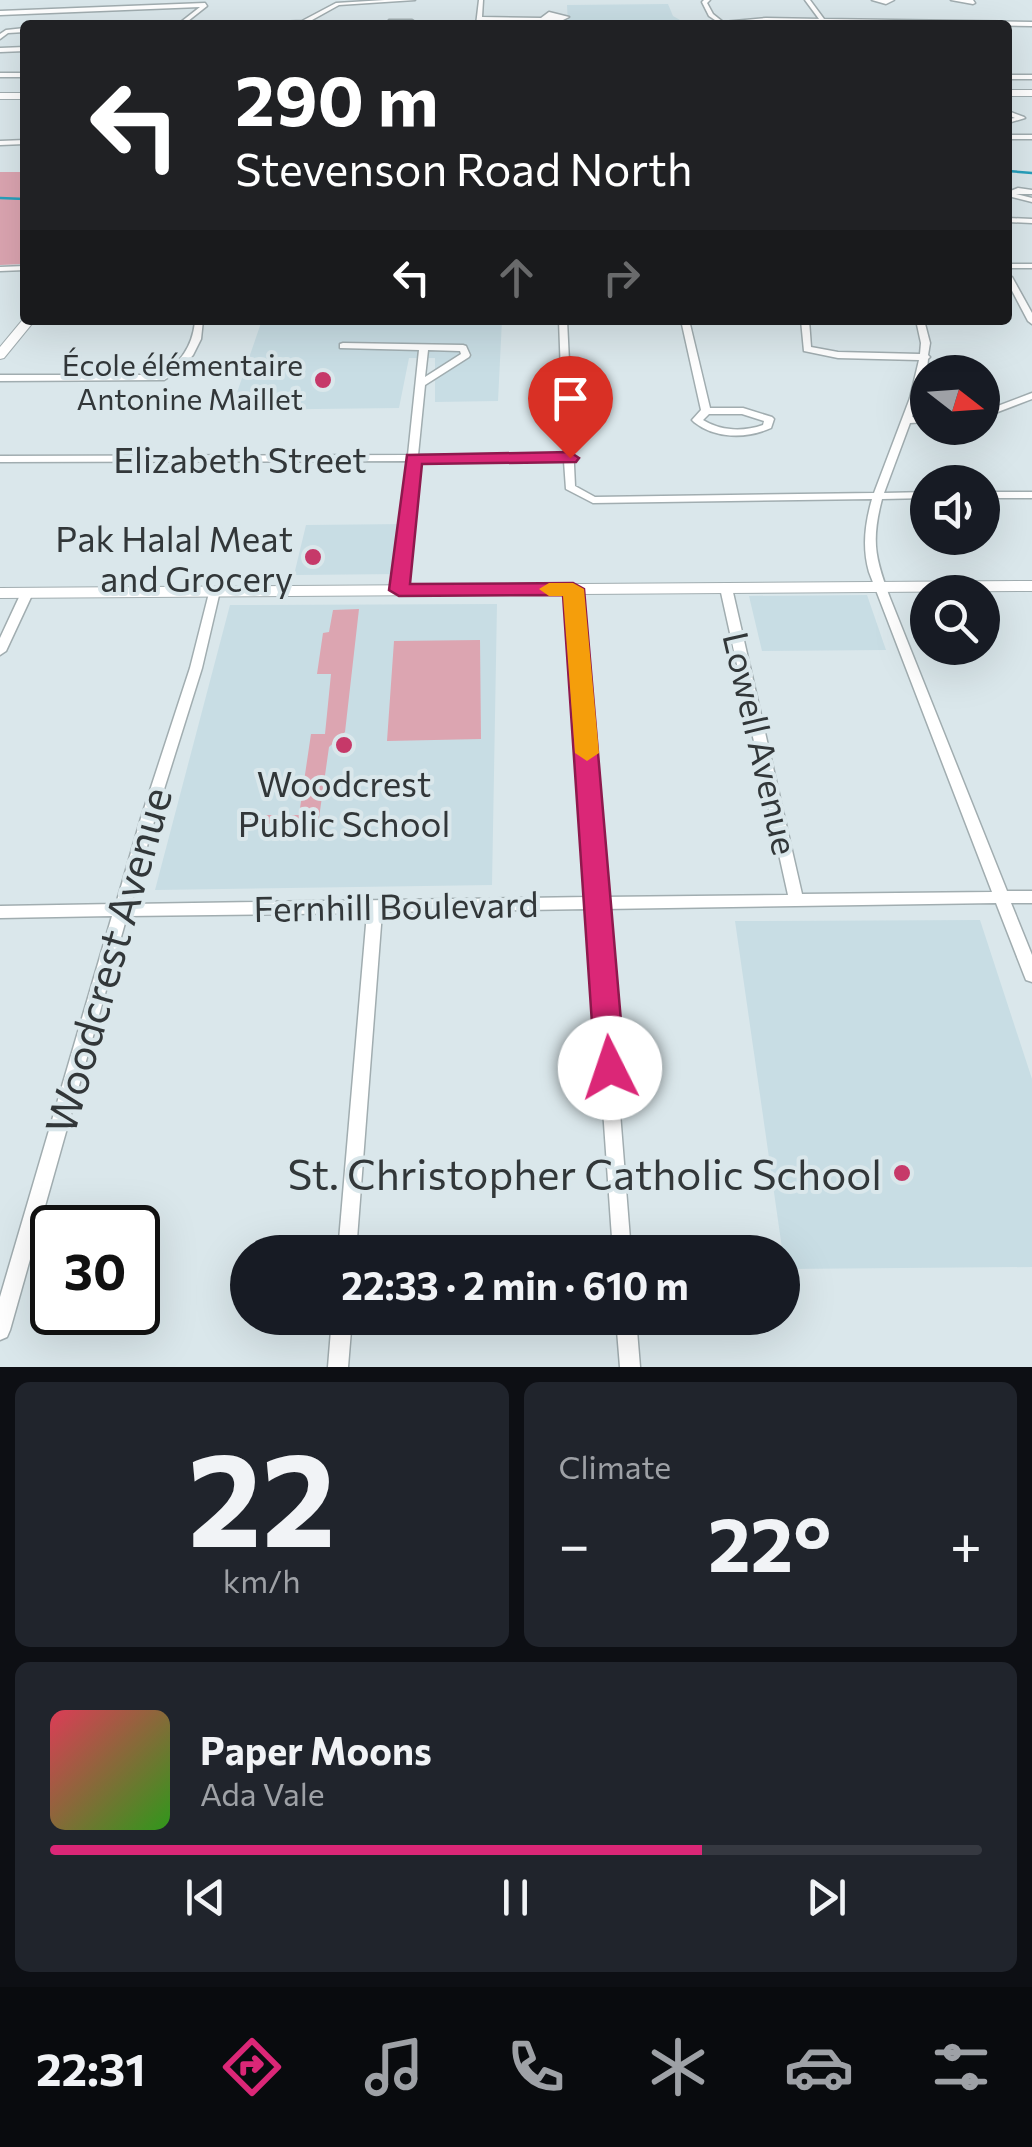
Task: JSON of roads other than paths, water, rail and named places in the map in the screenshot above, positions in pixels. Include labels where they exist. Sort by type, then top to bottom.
[{"type":"main road","points":[[0,355],[25,325]]},
{"type":"main road","points":[[0,593],[1032,586]]},
{"type":"street","points":[[308,20],[338,4],[413,0]]},
{"type":"street","points":[[521,0],[539,0]]},
{"type":"street","points":[[708,0],[704,2],[709,13],[718,20]]},
{"type":"street","points":[[874,0],[892,0]]},
{"type":"street","points":[[953,0],[966,4],[973,2],[970,0]]},
{"type":"street","points":[[0,13],[205,4],[186,20]]},
{"type":"street","points":[[245,20],[251,16]]},
{"type":"street","points":[[512,20],[543,18]]},
{"type":"street","points":[[1012,284],[1032,321]]},
{"type":"street","points":[[0,378],[161,378],[178,370],[189,355],[200,325]]},
{"type":"street","points":[[562,325],[570,487],[593,500],[910,495]]},
{"type":"street","points":[[686,325],[706,411]]},
{"type":"street","points":[[805,325],[806,349],[838,355],[910,356]]},
{"type":"street","points":[[922,325],[926,355]]},
{"type":"street","points":[[343,346],[464,348],[466,355],[419,385]]},
{"type":"street","points":[[399,590],[424,346]]},
{"type":"street","points":[[1000,408],[1032,396]]},
{"type":"street","points":[[910,407],[876,495],[869,550],[1032,975]]},
{"type":"street","points":[[706,411],[760,414],[769,419],[768,426],[762,431],[717,431],[696,420],[706,411]]},
{"type":"street","points":[[906,420],[910,420]]},
{"type":"street","name":"Elizabeth Street","points":[[0,458],[570,458]]},
{"type":"street","points":[[1000,495],[1032,495]]},
{"type":"street","name":"Lowell Avenue","points":[[726,588],[796,898]]},
{"type":"street","points":[[573,589],[621,1235]]},
{"type":"street","name":"Woodcrest Avenue","points":[[0,1330],[196,668],[214,591]]},
{"type":"street","points":[[0,651],[28,593]]},
{"type":"street","name":"Fernhill Boulevard","points":[[0,912],[1032,897]]},
{"type":"street","points":[[348,1235],[374,905]]},
{"type":"street","points":[[338,1367],[341,1335]]},
{"type":"street","points":[[627,1335],[630,1367]]},
{"type":"waterway","points":[[1012,171],[1032,173]]},
{"type":"waterway","points":[[0,198],[20,199]]},
{"type":"place","name":"École élémentaire Antonine Maillet","points":[[323,380]]},
{"type":"place","name":"Pak Halal Meat and Grocery","points":[[313,557]]},
{"type":"place","name":"Woodcrest Public School","points":[[344,745]]},
{"type":"place","name":"St. Christopher Catholic School","points":[[902,1173]]}]
